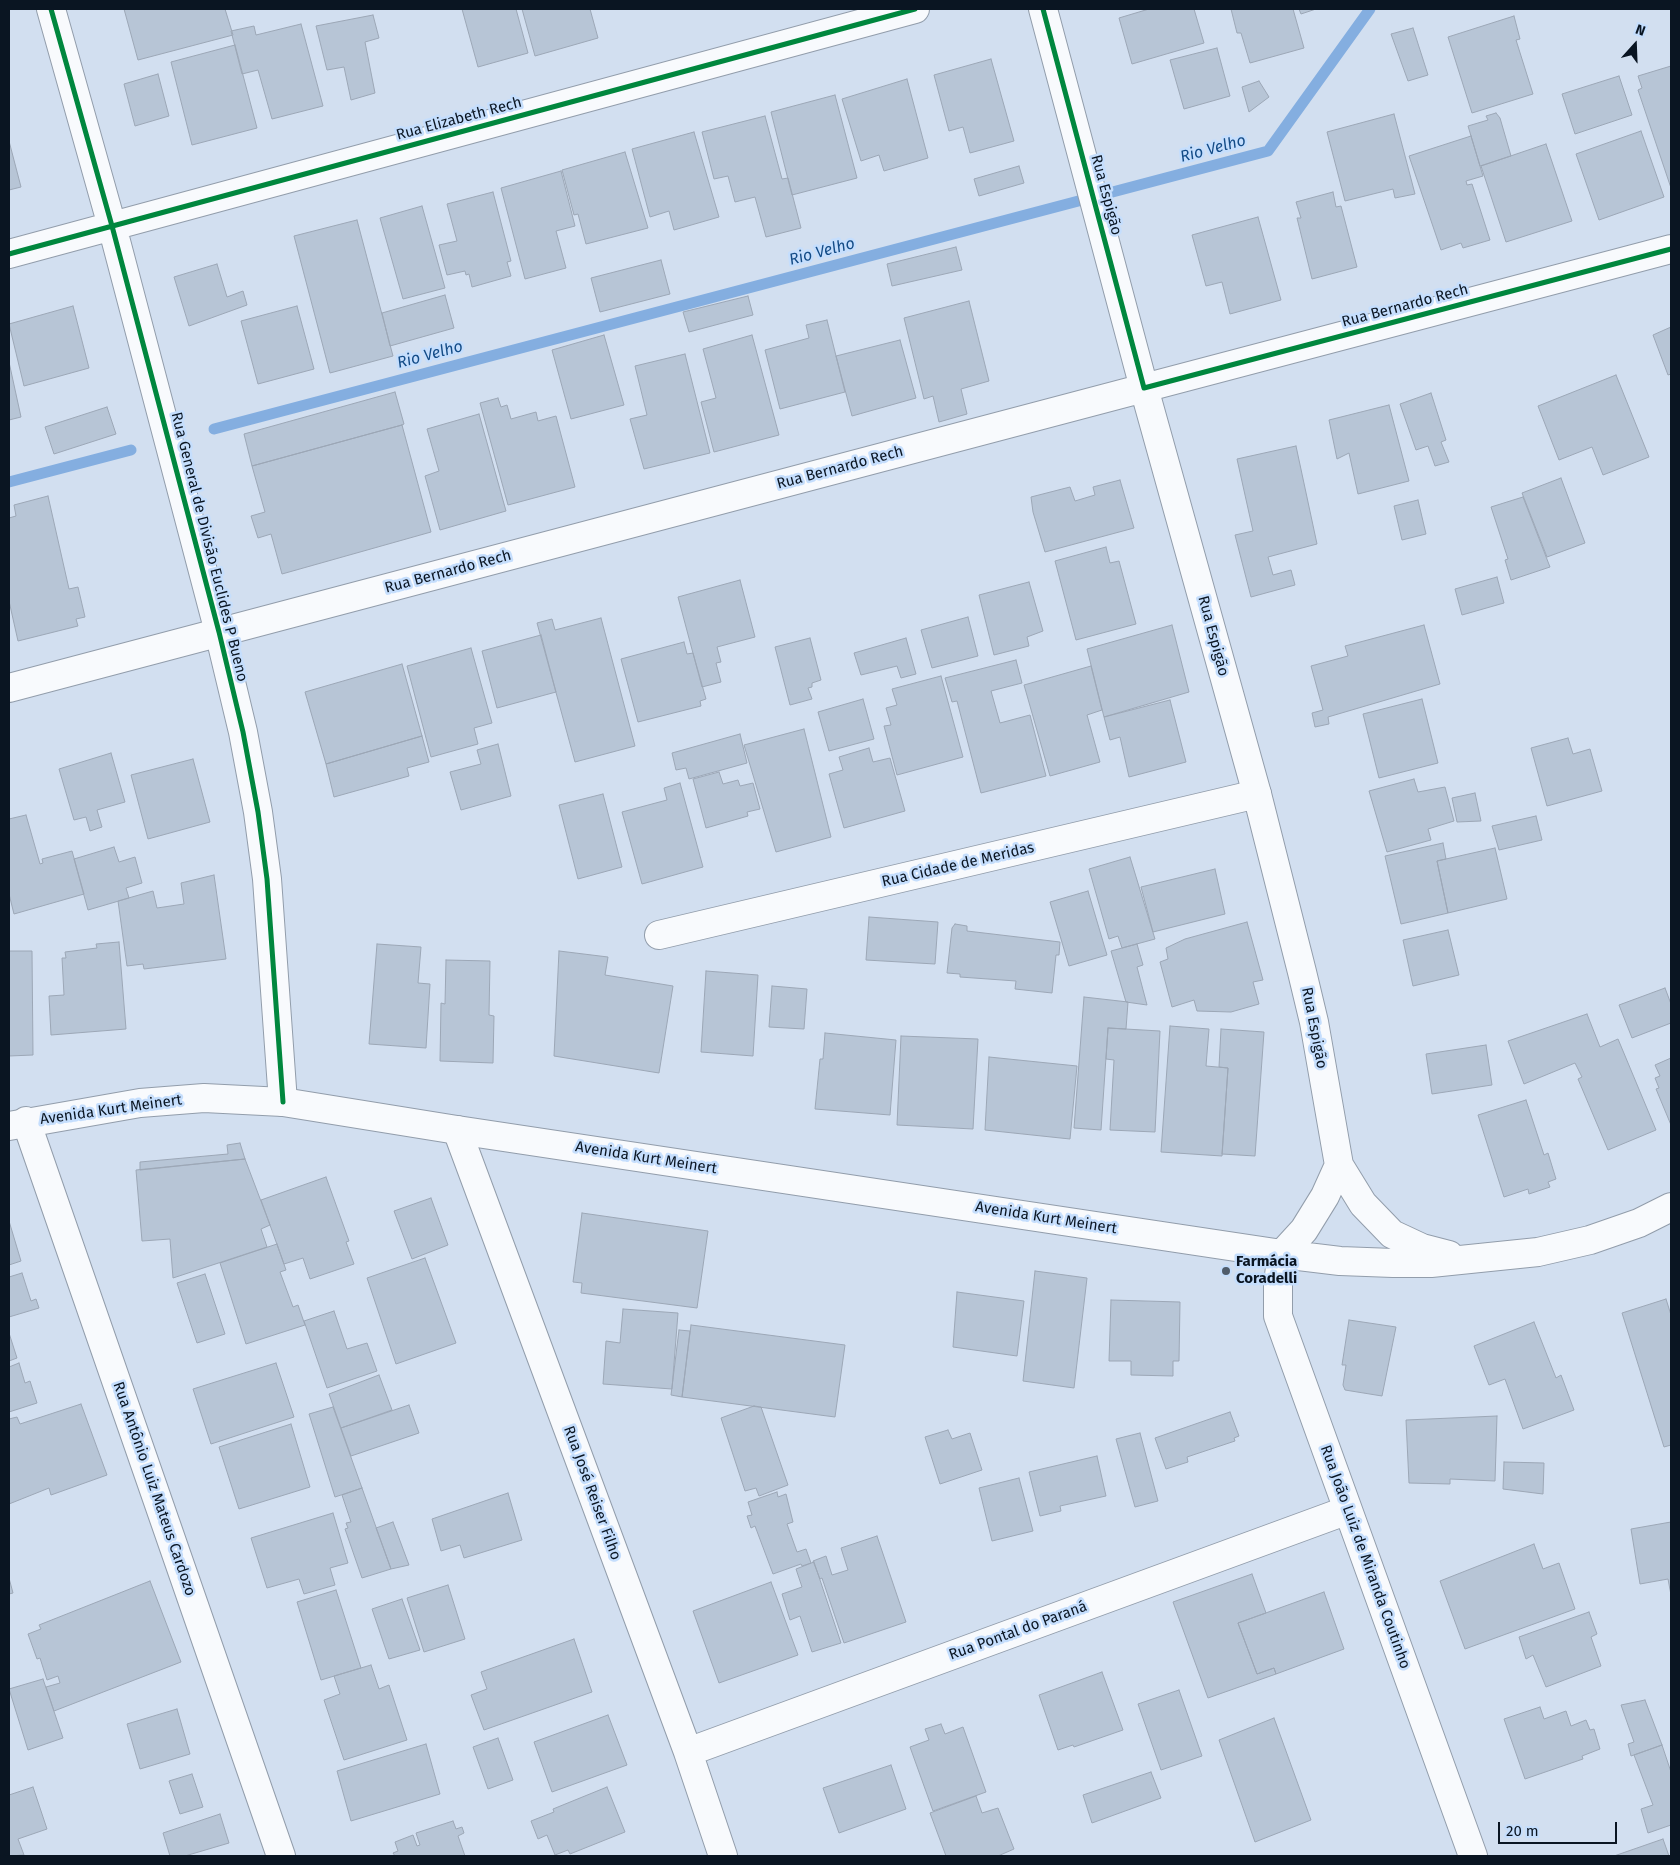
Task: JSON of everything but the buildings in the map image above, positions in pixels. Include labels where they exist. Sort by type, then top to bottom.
[{"type":"street","name":"Rua General de Divisão Euclides P Bueno","points":[[51,9],[112,226],[219,632],[243,732],[258,812],[267,879],[283,1102]]},
{"type":"street","name":"Rua Elizabeth Rech","points":[[9,254],[915,9]]},
{"type":"street","name":"Rua Espigão","points":[[1043,9],[1144,388],[1257,794],[1314,1022],[1339,1164]]},
{"type":"street","name":"Rua Bernardo Rech","points":[[9,688],[1671,249]]},
{"type":"street","name":"Rua Cidade de Meridas","points":[[659,935],[1257,794]]},
{"type":"street","name":"Avenida Kurt Meinert","points":[[17,1124],[140,1103],[204,1098],[283,1102],[457,1130],[1282,1254],[1340,1261],[1394,1263],[1467,1259]]},
{"type":"street","name":"Rua Antônio Luiz Mateus Cardozo","points":[[17,1124],[281,1856]]},
{"type":"street","name":"Rua José Reiser Filho","points":[[457,1130],[688,1752],[723,1856]]},
{"type":"street","points":[[1282,1254],[1304,1230],[1326,1196],[1339,1164]]},
{"type":"street","points":[[1339,1164],[1363,1204],[1392,1234],[1422,1248],[1467,1259],[1538,1252],[1590,1240],[1639,1223],[1671,1207]]},
{"type":"street","name":"Rua João Luiz de Miranda Coutinho","points":[[1282,1254],[1278,1282],[1278,1316],[1473,1856]]},
{"type":"street","name":"Rua Pontal do Paraná","points":[[688,1752],[1348,1510]]},
{"type":"waterway","name":"Rio Velho","points":[[214,429],[1268,151],[1370,9]]},
{"type":"waterway","name":"Rio Velho","points":[[9,482],[131,450]]},
{"type":"cycle path","points":[[51,9],[112,226],[219,632],[243,732],[258,812],[267,879],[283,1102]]},
{"type":"cycle path","points":[[9,254],[915,9]]},
{"type":"cycle path","points":[[1043,9],[1144,388],[1671,249]]},
{"type":"place","name":"Farmácia Coradelli","points":[[1226,1271]]}]
